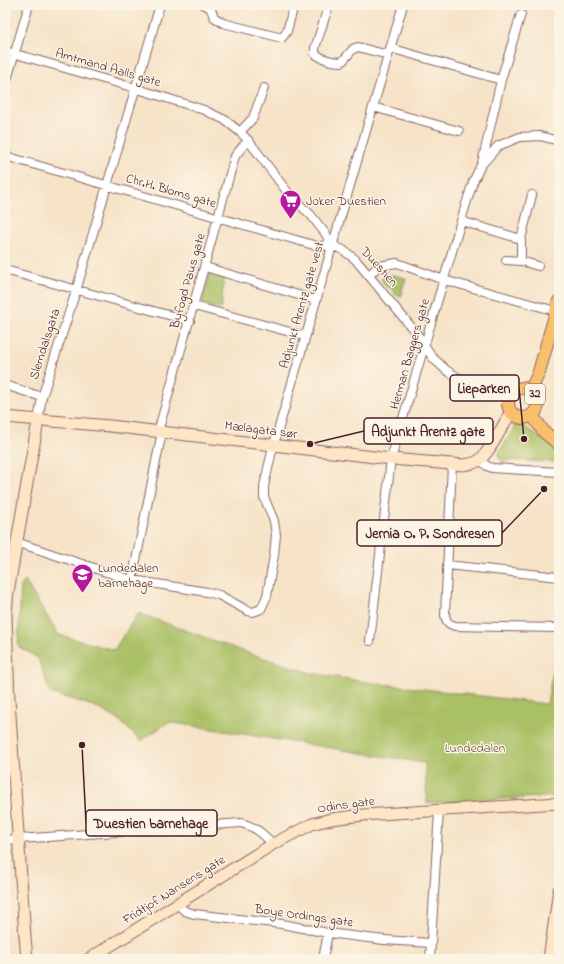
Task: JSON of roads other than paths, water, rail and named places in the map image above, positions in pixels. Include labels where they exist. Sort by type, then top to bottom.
[{"type":"main road","name":"32","points":[[531,390],[539,372],[558,306]]},
{"type":"main road","name":"32","points":[[519,388],[531,390],[537,397],[537,407],[529,417],[517,417],[511,412],[508,406],[509,397],[512,392],[519,388]]},
{"type":"main road","name":"32","points":[[532,415],[544,432],[559,444]]},
{"type":"street","points":[[6,81],[29,5]]},
{"type":"street","name":"Slemdalsgata","points":[[27,959],[24,936],[19,839],[7,700],[6,614],[8,592],[42,396],[76,291],[160,5]]},
{"type":"street","points":[[208,6],[214,17],[223,22],[282,38],[287,31],[294,5]]},
{"type":"street","points":[[329,5],[315,48],[315,54],[322,59],[333,62],[342,62],[353,49],[358,47],[389,52],[501,80]]},
{"type":"street","name":"Adjunkt Arentz gate vest","points":[[132,580],[219,595],[248,611],[257,612],[264,605],[267,596],[276,535],[274,521],[264,496],[264,486],[273,445],[403,5]]},
{"type":"street","name":"Herman Baggers gate","points":[[370,641],[391,459],[461,221],[473,182],[482,163],[501,80],[520,14]]},
{"type":"street","name":"Amtmand Aalls gate","points":[[5,50],[136,88],[204,110]]},
{"type":"street","points":[[240,132],[253,118],[264,88]]},
{"type":"street","points":[[373,107],[459,131]]},
{"type":"street","name":"Duestien","points":[[204,110],[225,120],[248,140],[292,198],[310,214],[325,233],[332,245],[343,250],[355,259],[369,275],[417,334],[432,358],[446,370],[459,378],[473,385],[509,397]]},
{"type":"street","points":[[482,163],[498,146],[520,137],[540,136],[559,141]]},
{"type":"street","name":"Byfogd Paus gate","points":[[132,580],[160,432],[235,156],[248,140]]},
{"type":"street","name":"Chr.H. Bloms gate","points":[[5,156],[317,246],[332,245]]},
{"type":"street","points":[[520,261],[521,239],[532,195]]},
{"type":"street","points":[[461,221],[521,239]]},
{"type":"street","points":[[506,260],[520,261],[538,266]]},
{"type":"street","points":[[369,275],[379,266],[397,263],[444,280],[558,306]]},
{"type":"street","points":[[205,267],[315,300]]},
{"type":"street","points":[[5,270],[76,291],[190,321]]},
{"type":"street","points":[[194,306],[305,336]]},
{"type":"street","points":[[5,385],[42,396]]},
{"type":"street","points":[[511,412],[488,451],[480,460],[492,468],[559,472]]},
{"type":"street","name":"Mælagata sør","points":[[5,418],[110,426],[391,459],[452,464],[468,464],[480,460]]},
{"type":"street","points":[[452,464],[445,615],[447,622],[456,626],[559,628]]},
{"type":"street","points":[[16,542],[132,580]]},
{"type":"street","points":[[447,565],[559,577]]},
{"type":"street","name":"Odins gate","points":[[273,844],[312,824],[331,819],[363,815],[559,803]]},
{"type":"street","points":[[430,959],[439,811]]},
{"type":"street","points":[[5,840],[241,823],[258,829],[273,844]]},
{"type":"street","name":"Fridtjof Nansens gate","points":[[89,959],[273,844]]},
{"type":"street","points":[[548,959],[559,890]]},
{"type":"street","name":"Boye Ordings gate","points":[[178,904],[185,911],[194,914],[282,924],[328,933],[384,940],[431,943]]},
{"type":"street","points":[[323,959],[328,933]]},
{"type":"place","name":"Joker Duestien","points":[[290,220]]},
{"type":"place","name":"Lieparken","points":[[524,439]]},
{"type":"place","name":"Adjunkt Arentz gate","points":[[310,444]]},
{"type":"place","name":"Jernia O. P. Sondresen","points":[[544,489]]},
{"type":"place","name":"Lundedalen barnehage","points":[[83,594]]},
{"type":"place","name":"Duestien barnehage","points":[[82,745]]},
{"type":"park label","name":"Lundedalen","points":[[475,748]]}]
